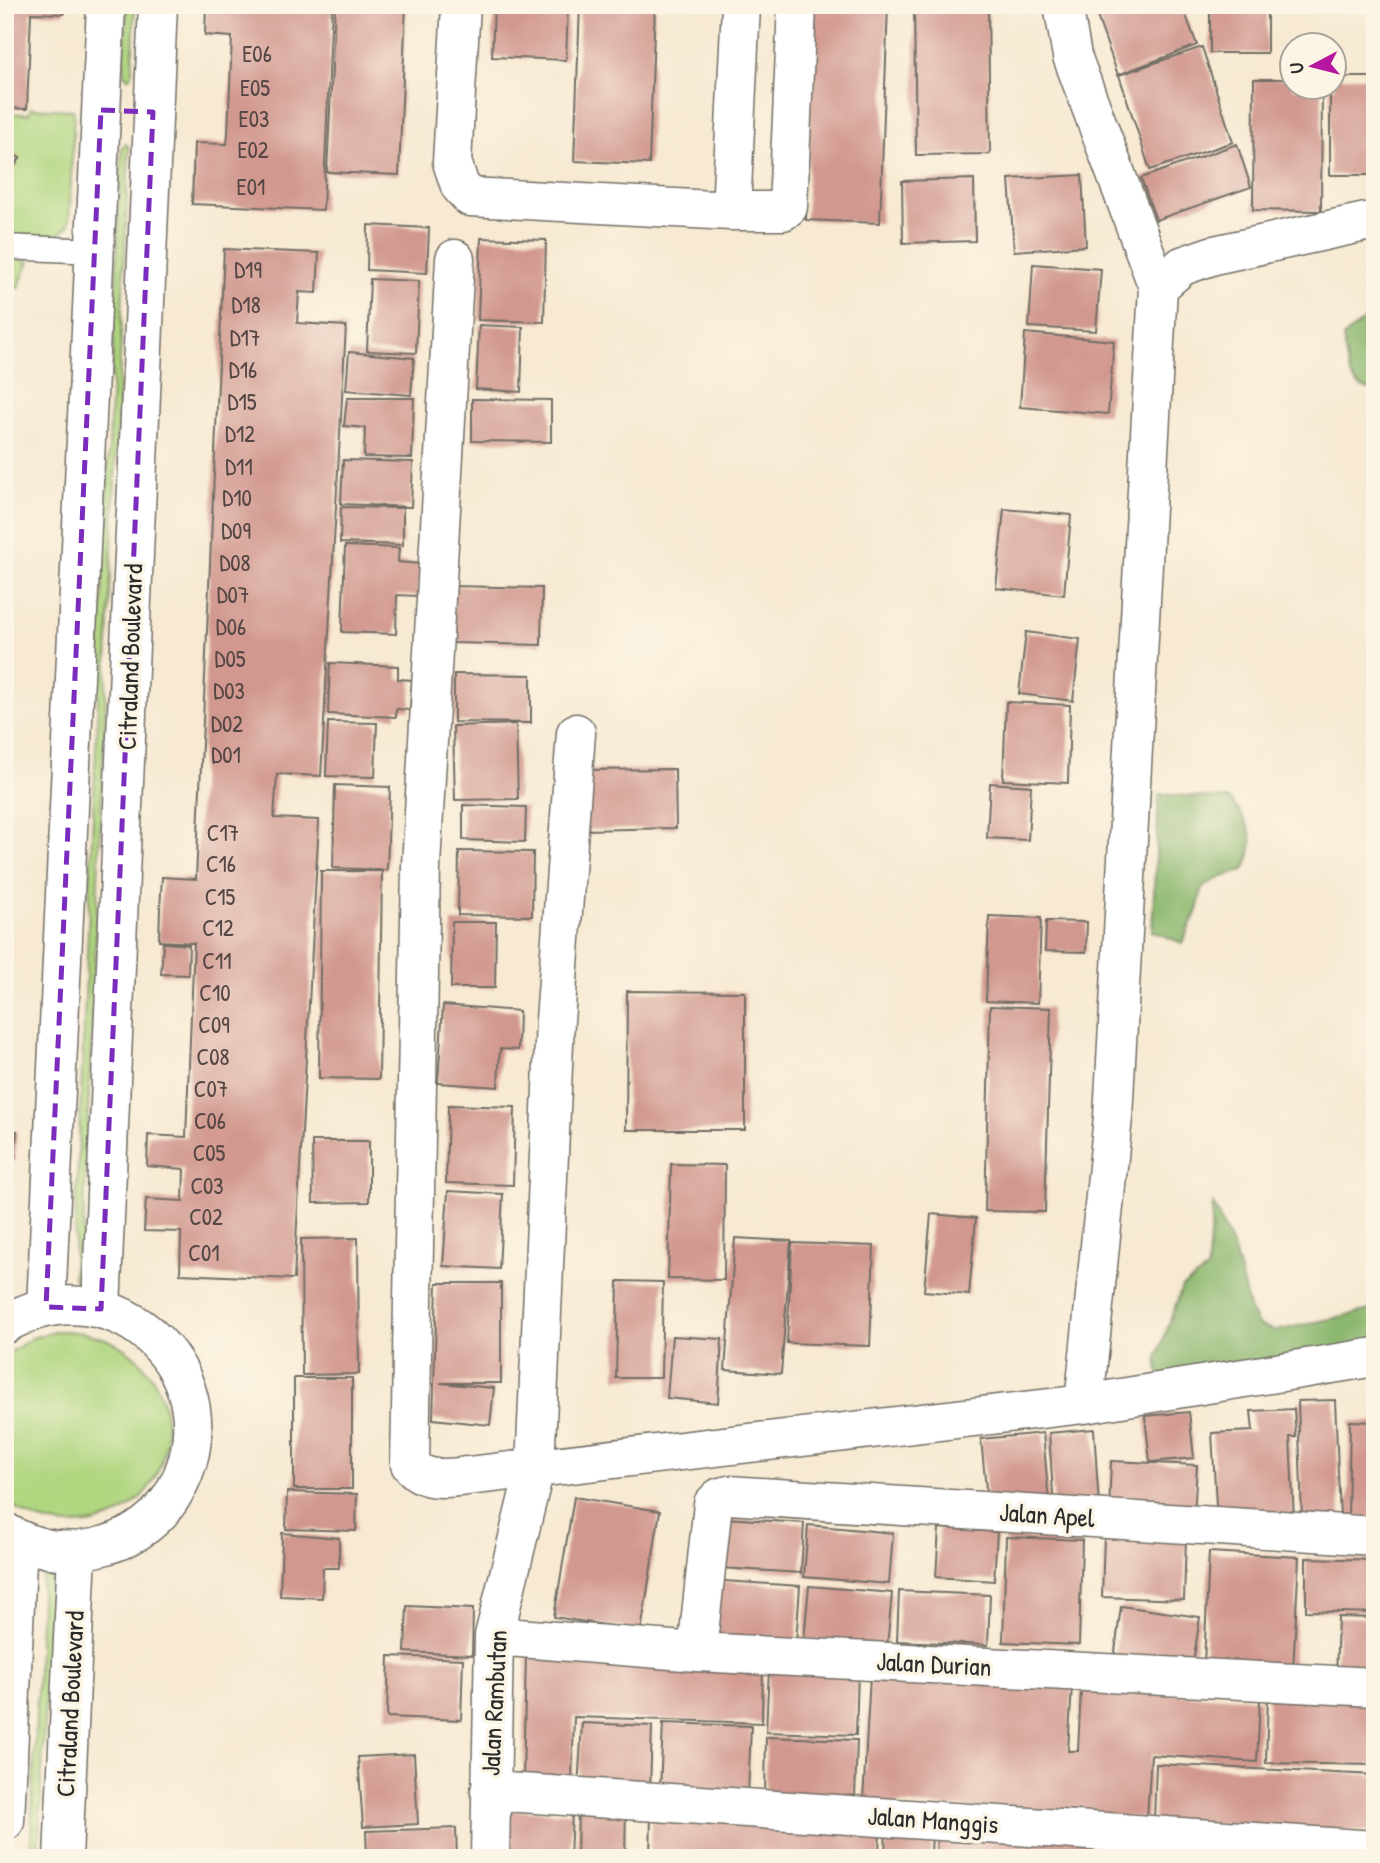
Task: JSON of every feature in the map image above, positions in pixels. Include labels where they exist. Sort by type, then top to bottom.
[{"type":"street","name":"Citraland Boulevard","points":[[46,1307],[106,5]]},
{"type":"street","name":"Citraland Boulevard","points":[[102,1309],[158,5]]},
{"type":"street","points":[[461,5],[452,162],[460,186],[470,197],[731,211],[783,211],[788,207],[797,5]]},
{"type":"street","points":[[731,211],[741,5]]},
{"type":"street","points":[[1063,5],[1072,56],[1158,287],[1113,1117],[1084,1404]]},
{"type":"street","points":[[101,110],[153,112]]},
{"type":"street","points":[[1158,287],[1182,266],[1214,255],[1375,220]]},
{"type":"street","points":[[455,260],[421,866],[410,1464],[417,1473],[433,1479],[1084,1404],[1375,1357]]},
{"type":"street","name":"Jalan Rambutan","points":[[490,1858],[494,1636],[535,1468],[555,1021],[576,733]]},
{"type":"street","points":[[5,1324],[22,1314],[46,1307],[85,1305],[116,1313],[144,1329],[167,1352],[183,1379],[192,1410],[192,1443],[185,1474],[169,1503],[147,1525],[119,1542],[77,1550],[56,1551],[12,1535],[5,1821]]},
{"type":"street","name":"Jalan Apel","points":[[697,1652],[713,1504],[720,1497],[757,1497],[1375,1536]]},
{"type":"street","name":"Citraland Boulevard","points":[[62,1858],[77,1550]]},
{"type":"street","name":"Jalan Durian","points":[[494,1636],[697,1652],[1375,1687]]},
{"type":"street","name":"Jalan Manggis","points":[[491,1791],[1375,1850]]},
{"type":"lane","points":[[5,247],[95,251]]},
{"type":"highlighted area","points":[[101,110],[153,112],[101,1309],[46,1307]]},
{"type":"green space","points":[[127,5],[135,5],[132,75],[128,78],[124,74]]},
{"type":"green space","points":[[31,108],[73,110],[74,113],[69,225],[55,238],[5,238],[5,113],[29,114]]},
{"type":"green space","points":[[126,144],[129,148],[81,1278],[76,1281],[73,1278],[122,147]]},
{"type":"green space","points":[[5,256],[29,261],[18,288],[5,288]]},
{"type":"green space","points":[[1367,317],[1375,317],[1375,390],[1366,389],[1354,380],[1347,365],[1343,338]]},
{"type":"green space","points":[[1159,794],[1229,799],[1250,832],[1251,850],[1244,870],[1219,878],[1202,888],[1197,911],[1182,943],[1152,931]]},
{"type":"green space","points":[[1213,1204],[1234,1250],[1249,1308],[1258,1325],[1276,1331],[1375,1309],[1375,1343],[1160,1380],[1157,1358],[1182,1287],[1207,1270]]},
{"type":"green space","points":[[57,1331],[105,1339],[139,1361],[159,1392],[167,1427],[161,1463],[143,1494],[114,1516],[73,1525],[37,1519],[20,1511],[5,1499],[5,1356],[32,1338]]},
{"type":"green space","points":[[48,1572],[51,1576],[38,1858],[30,1858],[42,1576]]},
{"type":"building","points":[[5,5],[65,5],[64,14],[31,13],[27,109],[5,108]]},
{"type":"building","points":[[206,5],[332,5],[323,210],[192,204],[194,143],[227,144],[228,133],[232,37],[205,35]]},
{"type":"building","points":[[335,5],[406,5],[399,175],[327,172]]},
{"type":"building","points":[[494,5],[568,5],[566,60],[492,57]]},
{"type":"building","points":[[580,5],[655,5],[649,164],[574,161]]},
{"type":"building","points":[[814,5],[888,5],[880,223],[806,220]]},
{"type":"building","points":[[1093,5],[1182,5],[1197,45],[1118,75]]},
{"type":"building","points":[[1210,5],[1267,5],[1267,53],[1210,53]]},
{"type":"building","points":[[914,6],[988,6],[990,154],[916,155]]},
{"type":"building","points":[[1202,47],[1233,142],[1150,170],[1119,75]]},
{"type":"building","points":[[1348,77],[1375,77],[1375,175],[1330,175],[1330,102],[1348,102]]},
{"type":"building","points":[[1254,79],[1278,79],[1278,102],[1322,102],[1321,211],[1253,210]]},
{"type":"building","points":[[1237,144],[1251,187],[1156,220],[1141,178]]},
{"type":"building","points":[[5,148],[20,158],[5,182]]},
{"type":"building","points":[[1082,175],[1086,246],[1014,251],[1009,179]]},
{"type":"building","points":[[974,179],[975,241],[903,243],[902,181]]},
{"type":"building","points":[[368,225],[429,228],[427,273],[367,270]]},
{"type":"building","points":[[481,238],[546,240],[544,322],[478,320]]},
{"type":"building","points":[[224,249],[319,253],[317,293],[299,292],[297,323],[346,326],[321,776],[277,774],[274,818],[319,820],[294,1279],[180,1274],[181,1232],[144,1231],[146,1199],[183,1201],[184,1169],[147,1166],[148,1135],[186,1137],[194,943],[159,941],[160,909],[162,877],[196,879]]},
{"type":"building","points":[[1033,264],[1101,269],[1096,331],[1029,327]]},
{"type":"building","points":[[370,279],[419,281],[416,353],[367,351]]},
{"type":"building","points":[[5,302],[13,302],[8,459],[5,459]]},
{"type":"building","points":[[479,325],[523,327],[521,392],[476,389]]},
{"type":"building","points":[[1025,333],[1114,341],[1108,414],[1020,407]]},
{"type":"building","points":[[349,352],[414,358],[411,395],[346,390]]},
{"type":"building","points":[[347,398],[414,398],[412,458],[364,457],[365,428],[344,426]]},
{"type":"building","points":[[472,399],[551,400],[551,442],[472,441]]},
{"type":"building","points":[[343,460],[413,462],[411,507],[341,504]]},
{"type":"building","points":[[341,507],[403,508],[403,545],[340,543]]},
{"type":"building","points":[[1004,509],[1071,515],[1064,595],[996,588]]},
{"type":"building","points":[[345,546],[399,548],[398,562],[421,564],[418,596],[397,595],[396,634],[342,632]]},
{"type":"building","points":[[454,586],[542,588],[541,645],[453,643]]},
{"type":"building","points":[[1026,632],[1080,639],[1073,701],[1019,694]]},
{"type":"building","points":[[330,663],[398,666],[398,679],[412,680],[410,710],[396,709],[396,717],[328,714]]},
{"type":"building","points":[[454,674],[531,675],[531,723],[454,722]]},
{"type":"building","points":[[1006,702],[1070,705],[1068,783],[1003,780]]},
{"type":"building","points":[[328,722],[377,723],[375,777],[326,776]]},
{"type":"building","points":[[516,724],[518,799],[455,800],[453,726]]},
{"type":"building","points":[[675,769],[676,828],[583,830],[582,770]]},
{"type":"building","points":[[990,783],[1031,786],[1028,840],[987,838]]},
{"type":"building","points":[[335,785],[390,787],[387,870],[333,868]]},
{"type":"building","points":[[463,805],[526,807],[525,842],[463,840]]},
{"type":"building","points":[[459,851],[533,852],[532,916],[458,915]]},
{"type":"building","points":[[321,871],[382,871],[379,1079],[319,1078]]},
{"type":"building","points":[[989,916],[1041,918],[1038,1003],[986,1001]]},
{"type":"building","points":[[1046,921],[1087,922],[1086,952],[1045,951]]},
{"type":"building","points":[[452,922],[496,922],[495,988],[451,988]]},
{"type":"building","points":[[163,943],[189,945],[188,975],[161,974]]},
{"type":"building","points":[[627,991],[745,992],[745,1130],[626,1130]]},
{"type":"building","points":[[443,1005],[519,1011],[518,1050],[500,1049],[498,1087],[438,1083]]},
{"type":"building","points":[[990,1006],[1051,1008],[1045,1212],[985,1211]]},
{"type":"building","points":[[448,1105],[515,1107],[513,1185],[446,1183]]},
{"type":"building","points":[[5,1131],[17,1131],[15,1160],[5,1160]]},
{"type":"building","points":[[312,1141],[369,1141],[369,1202],[313,1203]]},
{"type":"building","points":[[671,1164],[725,1165],[724,1280],[668,1279]]},
{"type":"building","points":[[448,1191],[503,1194],[499,1269],[443,1266]]},
{"type":"building","points":[[931,1214],[976,1218],[969,1295],[924,1291]]},
{"type":"building","points":[[358,1238],[359,1374],[302,1375],[301,1239]]},
{"type":"building","points":[[735,1238],[791,1241],[781,1374],[725,1370]]},
{"type":"building","points":[[792,1243],[874,1246],[870,1346],[787,1343]]},
{"type":"building","points":[[618,1281],[663,1282],[661,1378],[616,1378]]},
{"type":"building","points":[[437,1283],[501,1283],[501,1383],[440,1383],[494,1388],[490,1425],[433,1419]]},
{"type":"building","points":[[672,1336],[722,1339],[718,1403],[667,1398]]},
{"type":"building","points":[[294,1378],[352,1378],[352,1489],[294,1489]]},
{"type":"building","points":[[1335,1400],[1340,1517],[1302,1519],[1298,1401]]},
{"type":"building","points":[[1294,1409],[1296,1437],[1290,1437],[1294,1519],[1217,1522],[1212,1433],[1253,1431],[1251,1411]]},
{"type":"building","points":[[1189,1412],[1194,1458],[1150,1462],[1145,1416]]},
{"type":"building","points":[[1350,1421],[1375,1422],[1375,1518],[1348,1517]]},
{"type":"building","points":[[1094,1429],[1099,1506],[1054,1509],[1049,1433]]},
{"type":"building","points":[[1043,1433],[1049,1503],[988,1509],[981,1439]]},
{"type":"building","points":[[1111,1461],[1197,1465],[1194,1518],[1109,1513]]},
{"type":"building","points":[[287,1492],[357,1494],[356,1531],[286,1529]]},
{"type":"building","points":[[574,1497],[660,1511],[641,1631],[554,1617]]},
{"type":"building","points":[[724,1518],[804,1523],[801,1573],[721,1568]]},
{"type":"building","points":[[808,1525],[893,1533],[889,1584],[804,1577]]},
{"type":"building","points":[[939,1528],[997,1532],[994,1581],[936,1577]]},
{"type":"building","points":[[282,1533],[339,1538],[339,1568],[323,1568],[322,1598],[280,1596]]},
{"type":"building","points":[[1104,1536],[1186,1538],[1184,1600],[1102,1597]]},
{"type":"building","points":[[1006,1537],[1082,1540],[1079,1645],[1003,1642]]},
{"type":"building","points":[[1209,1552],[1299,1557],[1293,1670],[1204,1665]]},
{"type":"building","points":[[1306,1558],[1375,1560],[1375,1613],[1306,1611]]},
{"type":"building","points":[[710,1580],[800,1586],[796,1643],[707,1638]]},
{"type":"building","points":[[809,1586],[892,1593],[887,1647],[804,1639]]},
{"type":"building","points":[[899,1591],[990,1595],[988,1645],[897,1641]]},
{"type":"building","points":[[407,1606],[473,1609],[472,1655],[405,1652]]},
{"type":"building","points":[[1121,1606],[1200,1617],[1192,1670],[1114,1659]]},
{"type":"building","points":[[1338,1617],[1375,1618],[1375,1680],[1336,1679]]},
{"type":"building","points":[[389,1656],[463,1659],[461,1720],[387,1717]]},
{"type":"building","points":[[526,1656],[763,1663],[762,1723],[574,1717],[572,1781],[523,1779]]},
{"type":"building","points":[[769,1668],[858,1672],[856,1735],[766,1732]]},
{"type":"building","points":[[870,1675],[1072,1686],[1068,1751],[1078,1751],[1081,1689],[1260,1699],[1257,1762],[1151,1755],[1147,1818],[863,1802]]},
{"type":"building","points":[[1268,1693],[1375,1696],[1375,1765],[1266,1763]]},
{"type":"building","points":[[582,1723],[652,1726],[650,1792],[578,1788]]},
{"type":"building","points":[[663,1723],[751,1726],[748,1795],[660,1791]]},
{"type":"building","points":[[766,1737],[857,1740],[855,1797],[765,1795]]},
{"type":"building","points":[[414,1754],[418,1824],[363,1827],[358,1757]]},
{"type":"building","points":[[1156,1764],[1375,1775],[1375,1832],[1154,1821]]},
{"type":"building","points":[[578,1807],[626,1808],[625,1858],[577,1858]]},
{"type":"building","points":[[508,1810],[572,1813],[570,1858],[506,1858]]},
{"type":"building","points":[[651,1816],[880,1824],[879,1858],[650,1858]]},
{"type":"building","points":[[886,1824],[932,1825],[931,1858],[885,1858]]},
{"type":"building","points":[[456,1828],[457,1858],[367,1858],[366,1831]]},
{"type":"building","points":[[937,1833],[1143,1841],[1142,1858],[936,1858]]}]
